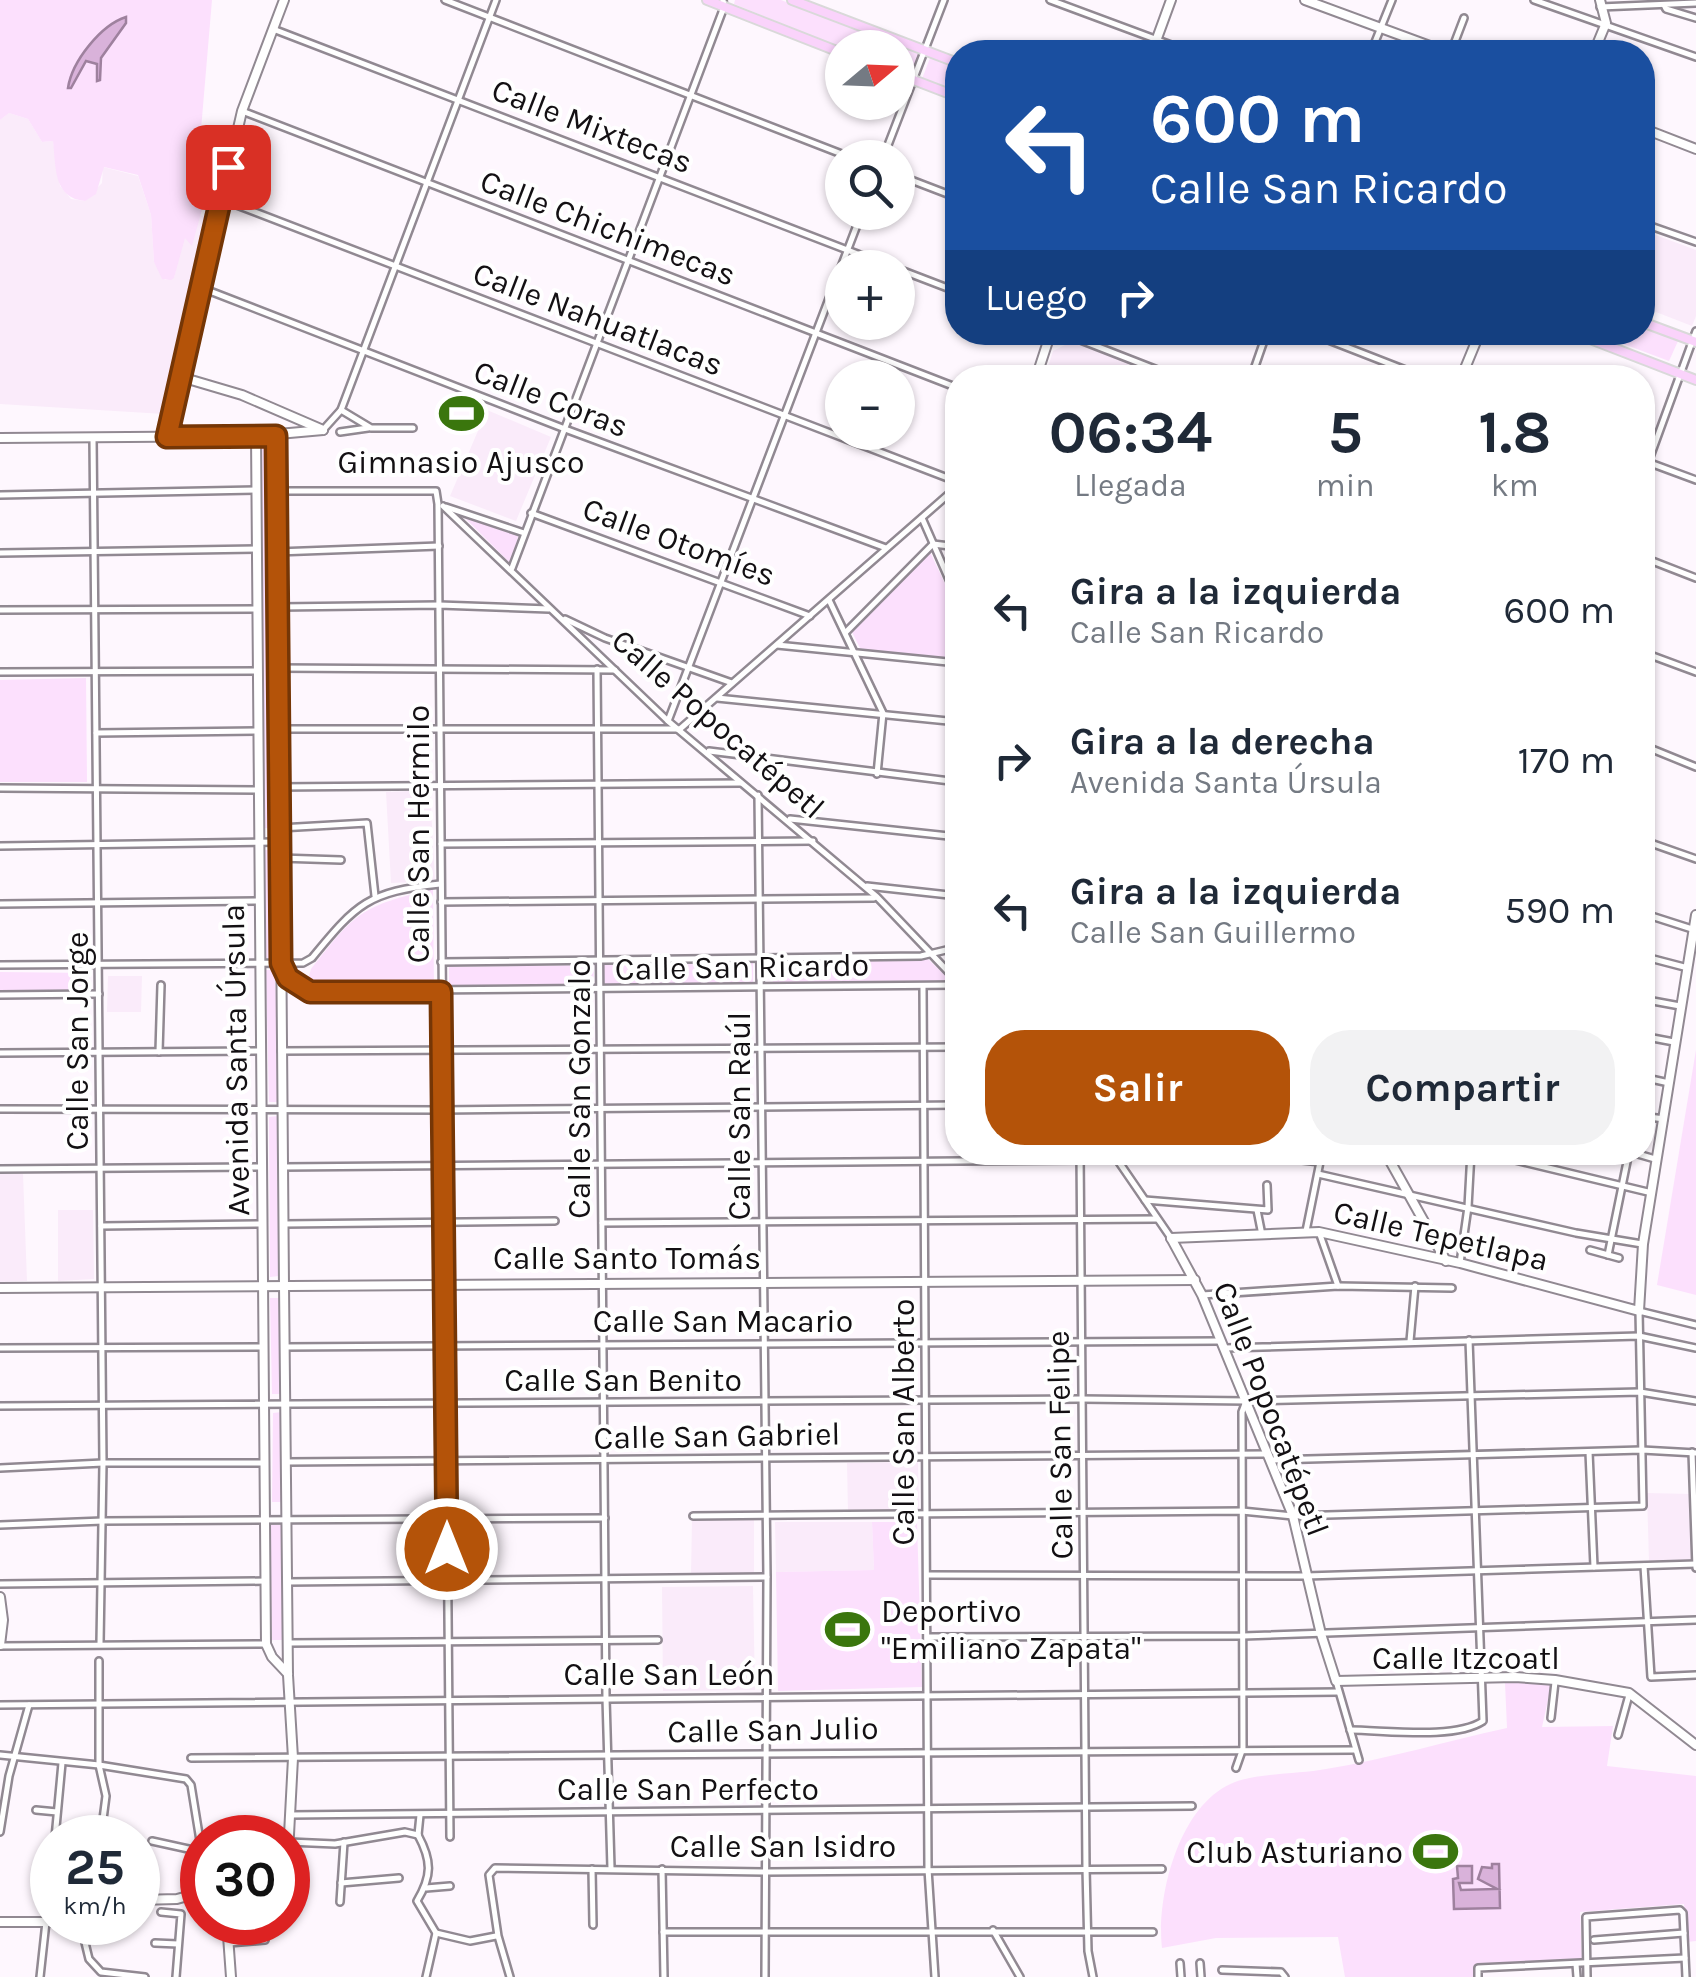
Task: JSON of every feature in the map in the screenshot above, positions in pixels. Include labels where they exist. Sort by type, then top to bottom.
[{"type":"main road","points":[[706,0],[724,3],[825,46]]},
{"type":"main road","points":[[792,0],[945,58]]},
{"type":"main road","points":[[915,81],[945,92]]},
{"type":"main road","points":[[1655,326],[1695,338]]},
{"type":"main road","points":[[1606,345],[1696,380]]},
{"type":"street","points":[[167,437],[242,111],[284,0]]},
{"type":"street","points":[[446,0],[825,147]]},
{"type":"street","points":[[0,438],[276,436],[323,430],[341,410],[496,0]]},
{"type":"street","points":[[915,75],[944,0]]},
{"type":"street","points":[[1050,0],[1153,40]]},
{"type":"street","points":[[1156,40],[1172,0]]},
{"type":"street","points":[[1304,0],[1414,40]]},
{"type":"street","points":[[1375,40],[1392,0]]},
{"type":"street","points":[[1534,0],[1558,3],[1650,40]]},
{"type":"street","points":[[512,569],[724,3]]},
{"type":"street","points":[[1599,40],[1606,24],[1600,4],[1696,3]]},
{"type":"street","points":[[1664,4],[1666,10],[1696,18]]},
{"type":"street","points":[[1454,40],[1464,18]]},
{"type":"street","name":"Calle Mixtecas","points":[[273,30],[848,250]]},
{"type":"street","points":[[1655,42],[1696,57]]},
{"type":"street","name":"Calle Chichimecas","points":[[242,111],[945,383]]},
{"type":"street","points":[[1655,133],[1696,148]]},
{"type":"street","points":[[915,182],[945,193]]},
{"type":"street","name":"Calle Nahuatlacas","points":[[221,199],[945,479]]},
{"type":"street","points":[[1655,228],[1696,242]]},
{"type":"street","points":[[848,250],[855,230]]},
{"type":"street","name":"Calle Mixtecas","points":[[915,275],[945,287]]},
{"type":"street","name":"Calle Coras","points":[[202,288],[886,548]]},
{"type":"street","points":[[668,721],[825,309]]},
{"type":"street","points":[[1655,439],[1695,338]]},
{"type":"street","points":[[1093,345],[1145,365]]},
{"type":"street","points":[[1341,345],[1393,365]]},
{"type":"street","points":[[181,377],[242,395],[323,430]]},
{"type":"street","points":[[341,410],[372,428]]},
{"type":"street","points":[[340,432],[413,428]]},
{"type":"street","name":"Avenida Santa Úrsula","points":[[256,436],[266,1644],[288,1675]]},
{"type":"street","name":"Avenida Santa Úrsula","points":[[276,436],[290,1815]]},
{"type":"street","name":"Calle San Jorge","points":[[93,438],[102,1348],[100,1644]]},
{"type":"street","points":[[1655,464],[1696,480]]},
{"type":"street","points":[[0,495],[257,490]]},
{"type":"street","name":"Calle San Hermilo","points":[[277,491],[436,491],[441,505],[440,884],[450,1838]]},
{"type":"street","points":[[278,729],[680,728],[945,496]]},
{"type":"street","points":[[441,505],[524,532]]},
{"type":"street","name":"Calle Popocatépetl","points":[[441,505],[668,721],[864,886],[945,970]]},
{"type":"street","name":"Calle Otomíes","points":[[531,513],[810,617]]},
{"type":"street","points":[[922,518],[945,571]]},
{"type":"street","points":[[933,544],[945,545]]},
{"type":"street","points":[[846,632],[933,544]]},
{"type":"street","points":[[277,552],[440,546]]},
{"type":"street","points":[[0,553],[257,549]]},
{"type":"street","points":[[1655,562],[1696,578]]},
{"type":"street","points":[[829,600],[883,713],[877,774]]},
{"type":"street","points":[[277,607],[439,605],[552,609]]},
{"type":"street","points":[[0,610],[257,609]]},
{"type":"street","points":[[558,616],[605,638],[733,684]]},
{"type":"street","points":[[600,655],[605,638]]},
{"type":"street","points":[[777,645],[945,662]]},
{"type":"street","points":[[1655,657],[1696,672]]},
{"type":"street","points":[[278,668],[614,670]]},
{"type":"street","name":"Calle San Gonzalo","points":[[597,669],[606,1698],[611,1868]]},
{"type":"street","points":[[0,672],[257,671]]},
{"type":"street","points":[[717,698],[945,720]]},
{"type":"street","points":[[96,734],[258,730]]},
{"type":"street","points":[[1655,750],[1696,767]]},
{"type":"street","points":[[706,751],[945,781]]},
{"type":"street","points":[[280,787],[744,782]]},
{"type":"street","points":[[0,788],[258,790]]},
{"type":"street","name":"Calle San Raúl","points":[[758,795],[767,1577],[765,1977]]},
{"type":"street","points":[[787,818],[945,836]]},
{"type":"street","points":[[280,828],[367,823],[375,896]]},
{"type":"street","points":[[441,844],[812,841]]},
{"type":"street","points":[[0,846],[280,842]]},
{"type":"street","points":[[1655,845],[1696,860]]},
{"type":"street","points":[[280,858],[341,860]]},
{"type":"street","points":[[0,966],[308,961],[350,912],[375,896],[440,884]]},
{"type":"street","points":[[864,886],[945,895]]},
{"type":"street","points":[[441,902],[877,898]]},
{"type":"street","points":[[0,904],[258,901]]},
{"type":"street","points":[[692,1516],[1242,1511],[1293,1516],[1643,1506],[1639,1311],[1643,1244],[1696,915]]},
{"type":"street","points":[[1655,917],[1692,929]]},
{"type":"street","name":"Calle San Ricardo","points":[[441,962],[762,959],[931,954],[945,950]]},
{"type":"street","points":[[1655,959],[1688,968]]},
{"type":"street","name":"Calle San Ricardo","points":[[281,963],[288,978],[310,992],[945,985]]},
{"type":"street","points":[[159,1053],[160,985]]},
{"type":"street","name":"Calle San Alberto","points":[[923,987],[928,1869],[936,1977]]},
{"type":"street","points":[[0,994],[99,994]]},
{"type":"street","points":[[1655,1001],[1682,1007]]},
{"type":"street","points":[[1655,1038],[1677,1042]]},
{"type":"street","points":[[282,1051],[945,1046]]},
{"type":"street","points":[[0,1053],[262,1050]]},
{"type":"street","points":[[1655,1079],[1670,1083]]},
{"type":"street","points":[[0,1109],[945,1105]]},
{"type":"street","points":[[1655,1118],[1663,1120]]},
{"type":"street","points":[[283,1167],[945,1161]]},
{"type":"street","name":"Calle San Felipe","points":[[1080,1165],[1084,1752],[1087,1929],[1093,1977]]},
{"type":"street","name":"Calle Popocatépetl","points":[[1121,1165],[1195,1280],[1270,1457],[1293,1516],[1320,1634],[1360,1760]]},
{"type":"street","points":[[1306,1231],[1320,1165]]},
{"type":"street","points":[[1393,1165],[1446,1261]]},
{"type":"street","points":[[1460,1264],[1470,1165]]},
{"type":"street","points":[[1536,1165],[1652,1193]]},
{"type":"street","points":[[1608,1255],[1627,1165]]},
{"type":"street","points":[[0,1169],[263,1168]]},
{"type":"street","points":[[1318,1174],[1643,1244]]},
{"type":"street","points":[[1145,1200],[1268,1210],[1267,1185]]},
{"type":"street","points":[[1257,1210],[1262,1235]]},
{"type":"street","points":[[602,1223],[1158,1219]]},
{"type":"street","points":[[284,1224],[555,1221]]},
{"type":"street","points":[[101,1226],[263,1224]]},
{"type":"street","points":[[1319,1232],[1338,1286]]},
{"type":"street","name":"Calle Tepetlapa","points":[[1171,1238],[1319,1232],[1696,1325]]},
{"type":"street","points":[[1590,1250],[1618,1258]]},
{"type":"street","name":"Calle Santo Tomás","points":[[0,1288],[1195,1280]]},
{"type":"street","points":[[1202,1295],[1338,1286],[1452,1288]]},
{"type":"street","points":[[1410,1341],[1415,1286]]},
{"type":"street","name":"Calle San Macario","points":[[285,1347],[1081,1341],[1223,1344],[1639,1336],[1696,1348]]},
{"type":"street","points":[[1350,1730],[1444,1731],[1483,1722],[1469,1340]]},
{"type":"street","points":[[0,1348],[264,1347]]},
{"type":"street","name":"Calle San Benito","points":[[0,1406],[1081,1398],[1246,1401],[1640,1392],[1696,1401]]},
{"type":"street","points":[[1236,1768],[1243,1748],[1242,1412],[1246,1401]]},
{"type":"street","name":"Calle San Gabriel","points":[[286,1462],[1270,1457],[1642,1450],[1694,1453]]},
{"type":"street","points":[[1589,1452],[1594,1566]]},
{"type":"street","points":[[927,1575],[1306,1576],[1696,1566],[1694,1453]]},
{"type":"street","points":[[0,1468],[265,1463]]},
{"type":"street","points":[[0,1525],[605,1518]]},
{"type":"street","points":[[1644,1566],[1650,1673],[1658,1679],[1696,1675]]},
{"type":"street","points":[[288,1582],[767,1577]]},
{"type":"street","points":[[0,1584],[266,1581]]},
{"type":"street","points":[[0,1598],[0,1645],[266,1644]]},
{"type":"street","points":[[928,1637],[1243,1636],[1696,1620]]},
{"type":"street","points":[[288,1643],[658,1640]]},
{"type":"street","points":[[99,1660],[99,1764],[106,1796],[104,1815]]},
{"type":"street","name":"Calle Itzcoatl","points":[[1336,1681],[1515,1677],[1630,1693],[1696,1746]]},
{"type":"street","points":[[1551,1718],[1556,1680]]},
{"type":"street","name":"Calle San León","points":[[0,1705],[1338,1692]]},
{"type":"street","points":[[1618,1736],[1630,1693]]},
{"type":"street","points":[[0,1832],[30,1705]]},
{"type":"street","name":"Calle San Julio","points":[[190,1758],[1355,1750]]},
{"type":"street","points":[[0,1755],[62,1764],[99,1764],[180,1778],[191,1785],[196,1815]]},
{"type":"street","points":[[57,1815],[62,1764]]},
{"type":"street","name":"Calle San Perfecto","points":[[310,1815],[1192,1806]]},
{"type":"street","points":[[36,1810],[57,1812]]},
{"type":"street","points":[[420,1815],[418,1834],[430,1867],[418,1905],[436,1933],[426,1977]]},
{"type":"street","points":[[310,1842],[418,1834]]},
{"type":"street","points":[[340,1902],[344,1842]]},
{"type":"street","name":"Calle San Isidro","points":[[498,1936],[489,1875],[496,1868],[767,1872],[1162,1869]]},
{"type":"street","points":[[592,1868],[593,1925]]},
{"type":"street","points":[[662,1869],[664,1977]]},
{"type":"street","points":[[341,1884],[399,1878]]},
{"type":"street","points":[[426,1888],[450,1886]]},
{"type":"street","points":[[1587,1977],[1586,1917],[1680,1910],[1686,1977]]},
{"type":"street","points":[[161,1912],[180,1914],[176,1977]]},
{"type":"street","points":[[0,1922],[30,1922]]},
{"type":"street","points":[[993,1930],[1020,1977]]},
{"type":"street","points":[[663,1932],[1153,1932]]},
{"type":"street","points":[[436,1933],[470,1940],[498,1936],[510,1977]]},
{"type":"street","points":[[1594,1940],[1684,1934]]},
{"type":"street","points":[[160,1942],[178,1944]]},
{"type":"street","points":[[1684,1945],[1696,1944]]},
{"type":"street","points":[[40,1977],[46,1945]]},
{"type":"street","points":[[85,1945],[89,1960],[102,1972],[145,1977]]},
{"type":"street","points":[[229,1945],[232,1977]]},
{"type":"street","points":[[1478,1977],[1478,1968],[1685,1958]]},
{"type":"street","points":[[1180,1962],[1181,1977]]},
{"type":"street","points":[[1200,1963],[1201,1977]]},
{"type":"street","points":[[1576,1964],[1577,1977]]},
{"type":"street","points":[[1222,1970],[1282,1972],[1284,1977]]},
{"type":"shaded area","points":[[0,0],[212,0],[198,165],[199,183],[206,195],[192,246],[185,238],[171,280],[162,279],[154,262],[151,215],[138,175],[104,167],[96,194],[85,201],[75,199],[58,180],[53,141],[42,142],[28,119],[9,113],[0,120]]},
{"type":"shaded area","points":[[735,0],[781,0],[858,30],[825,30],[825,41],[734,4]]},
{"type":"shaded area","points":[[126,17],[126,23],[101,58],[100,80],[97,81],[97,64],[86,61],[68,88],[89,45]]},
{"type":"shaded area","points":[[930,58],[945,64],[945,88],[922,79]]},
{"type":"shaded area","points":[[9,113],[28,119],[42,142],[53,141],[60,186],[71,199],[85,201],[102,183],[103,167],[138,176],[151,215],[154,262],[165,280],[174,278],[188,212],[207,217],[164,414],[0,404],[0,120]]},
{"type":"shaded area","points":[[1655,235],[1696,250],[1696,316],[1692,326],[1655,312]]},
{"type":"shaded area","points":[[1655,332],[1678,341],[1669,361],[1626,345],[1655,345]]},
{"type":"shaded area","points":[[1065,345],[1078,345],[1129,362],[1049,365],[1053,351]]},
{"type":"shaded area","points":[[487,410],[551,437],[516,521],[450,496]]},
{"type":"shaded area","points":[[261,444],[271,444],[274,829],[265,828]]},
{"type":"shaded area","points":[[462,515],[519,534],[510,563]]},
{"type":"shaded area","points":[[929,550],[945,584],[945,660],[862,652],[850,628]]},
{"type":"shaded area","points":[[86,678],[87,782],[0,782],[0,680]]},
{"type":"shaded area","points":[[430,790],[435,881],[391,883],[386,792]]},
{"type":"shaded area","points":[[265,850],[275,850],[274,958],[265,958]]},
{"type":"shaded area","points":[[433,889],[434,990],[317,989],[309,976],[311,969],[350,923],[375,907]]},
{"type":"shaded area","points":[[928,959],[945,975],[945,981],[773,984],[772,963]]},
{"type":"shaded area","points":[[753,963],[753,984],[604,989],[603,965]]},
{"type":"shaded area","points":[[594,965],[593,988],[449,991],[449,967]]},
{"type":"shaded area","points":[[266,970],[275,970],[279,1102],[269,1102]]},
{"type":"shaded area","points":[[0,972],[90,973],[89,992],[0,992]]},
{"type":"shaded area","points":[[108,976],[142,976],[141,1012],[107,1012]]},
{"type":"shaded area","points":[[1696,1050],[1696,1295],[1657,1285]]},
{"type":"shaded area","points":[[278,1116],[279,1276],[270,1277],[269,1117]]},
{"type":"shaded area","points":[[0,1174],[23,1174],[27,1281],[0,1282]]},
{"type":"shaded area","points":[[58,1210],[93,1210],[94,1279],[58,1281]]},
{"type":"shaded area","points":[[270,1298],[280,1298],[281,1394],[272,1394]]},
{"type":"shaded area","points":[[282,1412],[282,1502],[272,1502],[273,1413]]},
{"type":"shaded area","points":[[918,1462],[919,1511],[848,1512],[847,1463]]},
{"type":"shaded area","points":[[1647,1493],[1691,1494],[1693,1562],[1649,1562]]},
{"type":"shaded area","points":[[754,1519],[754,1574],[691,1575],[692,1520]]},
{"type":"shaded area","points":[[775,1522],[872,1522],[874,1570],[776,1572]]},
{"type":"shaded area","name":"Deportivo \"Emiliano Zapata\"","points":[[872,1522],[917,1522],[922,1687],[778,1691],[776,1572],[874,1570]]},
{"type":"shaded area","points":[[271,1525],[282,1525],[283,1640],[271,1640]]},
{"type":"shaded area","points":[[753,1586],[755,1690],[663,1691],[662,1587]]},
{"type":"shaded area","name":"Club Asturiano","points":[[1552,1682],[1542,1727],[1613,1726],[1607,1766],[1696,1776],[1696,1941],[1687,1942],[1684,1904],[1580,1912],[1582,1961],[1478,1965],[1478,1977],[1345,1977],[1338,1937],[1216,1938],[1162,1948],[1163,1904],[1175,1854],[1199,1810],[1216,1793],[1245,1779],[1349,1765],[1507,1728],[1505,1683]]},
{"type":"shaded area","points":[[1492,1864],[1499,1864],[1500,1908],[1454,1909],[1453,1879],[1458,1878],[1457,1866],[1472,1866],[1472,1883],[1459,1883],[1461,1890],[1497,1889],[1478,1879],[1482,1867],[1492,1868]]},
{"type":"place","name":"Gimnasio Ajusco","points":[[461,414]]},
{"type":"place","name":"Deportivo \"Emiliano Zapata\"","points":[[848,1629]]},
{"type":"place","name":"Club Asturiano","points":[[1436,1852]]},
{"type":"route","points":[[228,167],[167,437],[276,436],[281,963],[288,978],[310,992],[441,992],[447,1549]]}]
